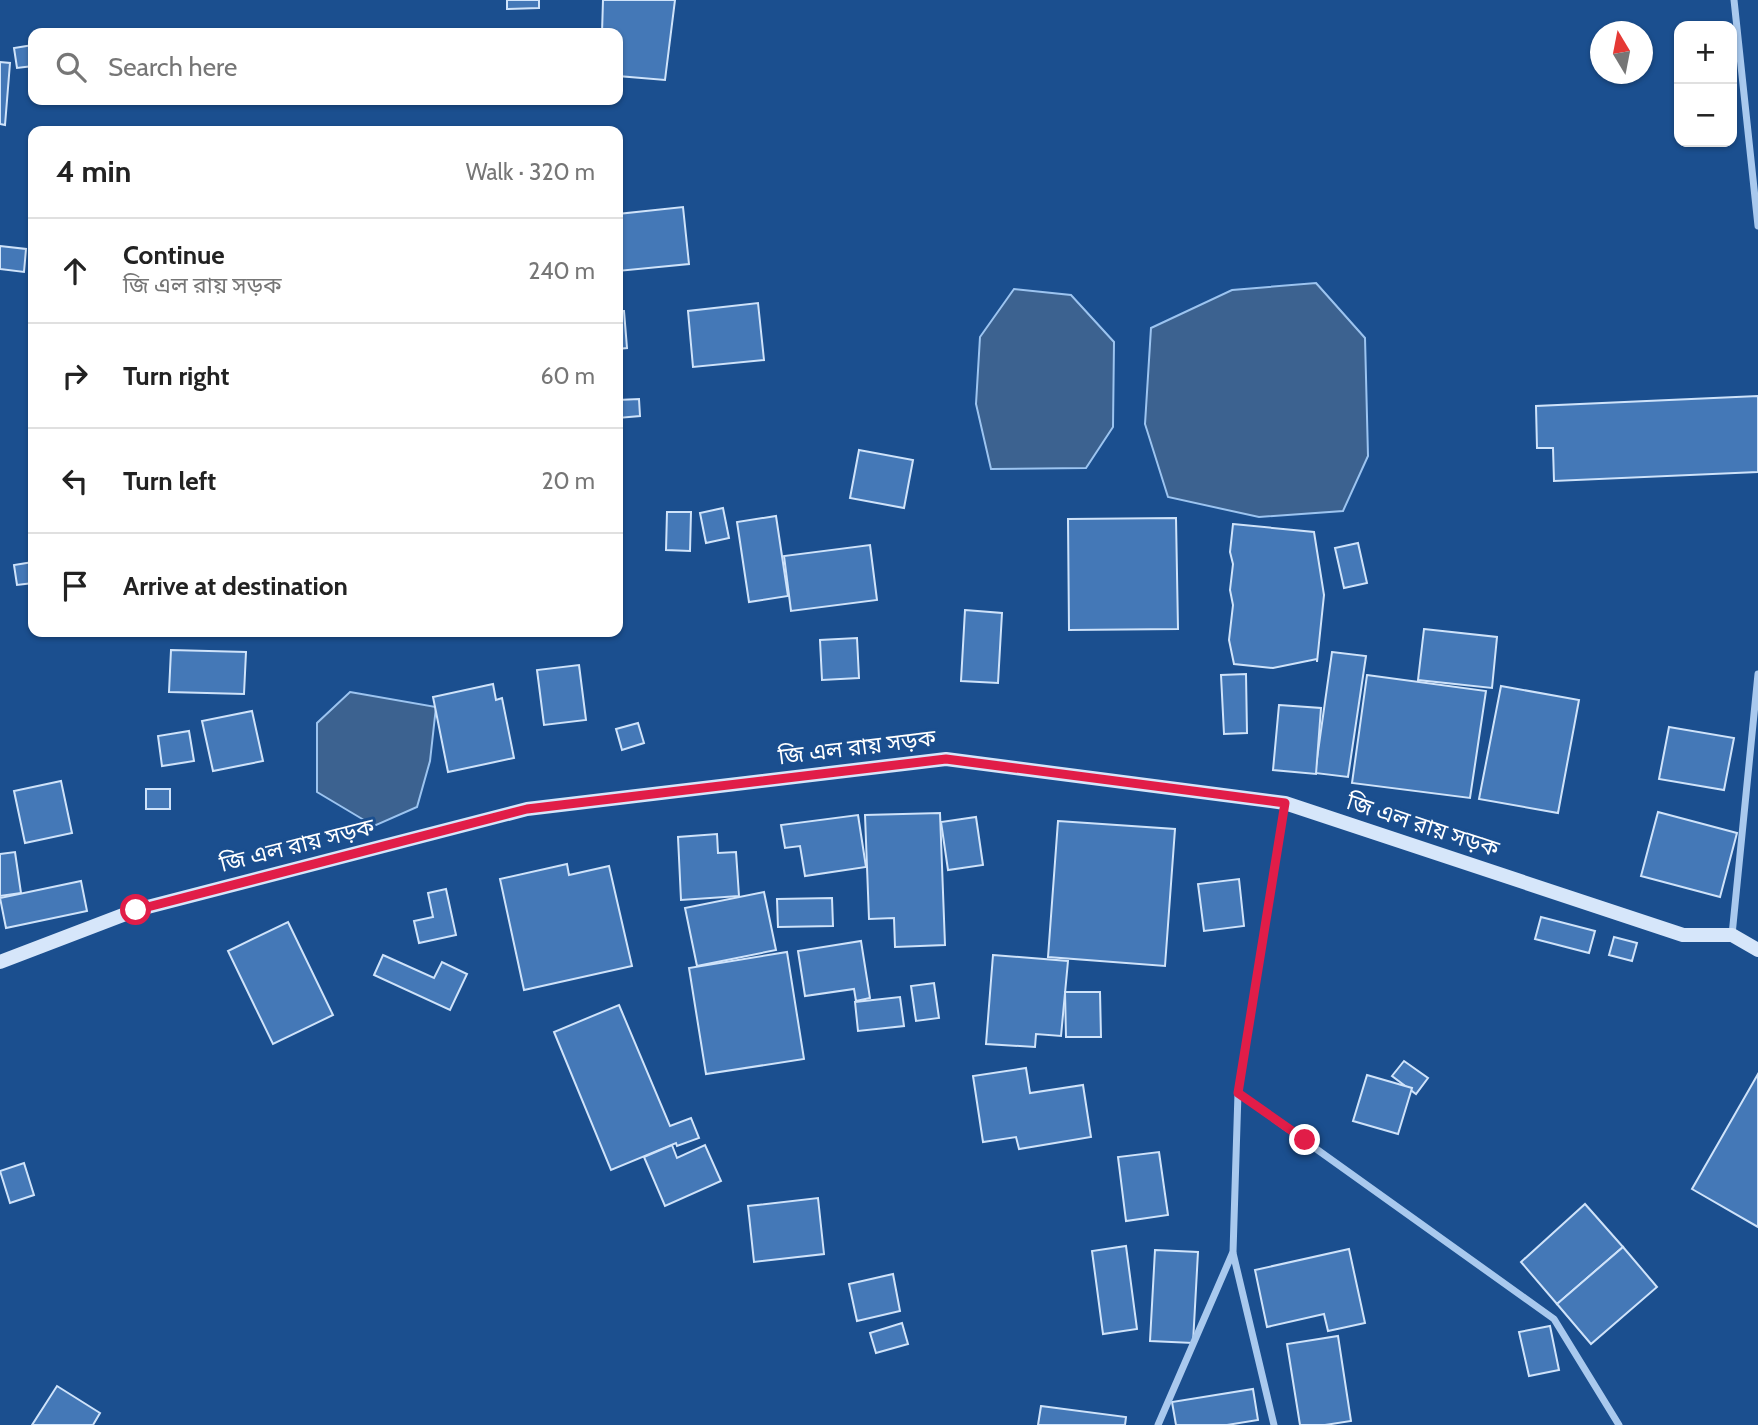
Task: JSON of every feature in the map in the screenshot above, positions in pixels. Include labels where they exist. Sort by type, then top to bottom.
[{"type":"main road","name":"জি এল রায় সড়ক","points":[[0,962],[136,910],[527,809],[946,759],[1285,803],[1684,934],[1732,935],[1758,950]]},
{"type":"street","points":[[1734,0],[1758,226]]},
{"type":"street","points":[[1732,935],[1758,674]]},
{"type":"street","points":[[1274,1425],[1233,1252],[1238,1093],[1285,803]]},
{"type":"street","points":[[1238,1093],[1554,1319],[1619,1425]]},
{"type":"street","points":[[1158,1425],[1233,1252]]},
{"type":"water","points":[[1316,283],[1365,338],[1368,456],[1343,511],[1259,517],[1168,497],[1145,424],[1151,328],[1232,290]]},
{"type":"water","points":[[1014,289],[1071,295],[1114,342],[1113,427],[1086,468],[991,469],[976,404],[980,337]]},
{"type":"water","points":[[350,692],[436,707],[430,761],[417,807],[374,826],[317,792],[317,723]]},
{"type":"building","points":[[507,0],[539,0],[539,8],[507,9]]},
{"type":"building","points":[[603,0],[675,0],[665,80],[623,76],[623,28],[602,28]]},
{"type":"building","points":[[28,46],[28,67],[17,68],[14,48]]},
{"type":"building","points":[[0,62],[10,63],[5,125],[0,124]]},
{"type":"building","points":[[683,207],[689,264],[623,271],[623,213]]},
{"type":"building","points":[[0,246],[26,249],[24,272],[0,269]]},
{"type":"building","points":[[758,303],[764,360],[693,367],[688,311]]},
{"type":"building","points":[[623,311],[624,311],[627,348],[623,348]]},
{"type":"building","points":[[1758,396],[1758,472],[1554,481],[1553,448],[1537,448],[1536,406]]},
{"type":"building","points":[[639,399],[640,416],[623,418],[623,400]]},
{"type":"building","points":[[859,450],[913,460],[904,508],[850,498]]},
{"type":"building","points":[[723,508],[729,538],[706,543],[700,513]]},
{"type":"building","points":[[667,512],[691,512],[690,551],[666,550]]},
{"type":"building","points":[[776,516],[788,596],[749,602],[737,522]]},
{"type":"building","points":[[1176,518],[1178,629],[1069,630],[1068,519]]},
{"type":"building","points":[[1233,524],[1314,532],[1324,595],[1317,662],[1317,659],[1273,668],[1234,664],[1229,640],[1233,605],[1230,590],[1233,564],[1230,552]]},
{"type":"building","points":[[1358,543],[1367,583],[1344,588],[1335,548]]},
{"type":"building","points":[[870,545],[877,600],[791,611],[784,556]]},
{"type":"building","points":[[28,563],[28,584],[17,585],[14,565]]},
{"type":"building","points":[[965,610],[1002,613],[998,683],[961,681]]},
{"type":"building","points":[[1424,629],[1497,637],[1492,688],[1418,680]]},
{"type":"building","points":[[857,638],[859,678],[822,680],[820,640]]},
{"type":"building","points":[[171,650],[246,652],[244,694],[169,692]]},
{"type":"building","points":[[1332,652],[1366,656],[1348,777],[1315,773]]},
{"type":"building","points":[[579,665],[586,720],[544,725],[537,670]]},
{"type":"building","points":[[1246,674],[1247,733],[1224,734],[1221,675]]},
{"type":"building","points":[[1367,675],[1486,691],[1470,798],[1352,783]]},
{"type":"building","points":[[493,684],[496,700],[502,698],[514,758],[448,772],[433,697]]},
{"type":"building","points":[[1501,686],[1579,700],[1558,813],[1479,799]]},
{"type":"building","points":[[1279,705],[1321,708],[1316,774],[1273,770]]},
{"type":"building","points":[[252,711],[263,761],[213,771],[202,721]]},
{"type":"building","points":[[638,723],[644,743],[622,750],[616,729]]},
{"type":"building","points":[[1669,727],[1734,738],[1724,790],[1659,779]]},
{"type":"building","points":[[189,731],[194,761],[162,766],[158,736]]},
{"type":"building","points":[[61,781],[72,833],[25,843],[14,791]]},
{"type":"building","points":[[146,789],[170,789],[170,809],[146,809]]},
{"type":"building","points":[[1658,812],[1737,833],[1720,897],[1641,876]]},
{"type":"building","points":[[940,813],[945,945],[895,947],[894,918],[869,919],[865,815]]},
{"type":"building","points":[[858,815],[866,867],[805,876],[800,846],[785,848],[781,825]]},
{"type":"building","points":[[976,817],[983,865],[948,870],[941,822]]},
{"type":"building","points":[[1058,821],[1175,829],[1165,966],[1048,957]]},
{"type":"building","points":[[717,834],[718,853],[736,852],[739,896],[681,900],[678,837]]},
{"type":"building","points":[[15,852],[21,893],[0,896],[0,854]]},
{"type":"building","points":[[567,864],[569,875],[609,866],[632,966],[524,990],[500,879]]},
{"type":"building","points":[[1239,879],[1244,926],[1204,931],[1198,884]]},
{"type":"building","points":[[81,881],[87,911],[6,928],[0,898]]},
{"type":"building","points":[[446,889],[456,935],[419,943],[414,921],[433,917],[428,893]]},
{"type":"building","points":[[764,892],[776,950],[697,966],[685,908]]},
{"type":"building","points":[[832,898],[833,926],[778,927],[777,899]]},
{"type":"building","points":[[1541,917],[1595,931],[1589,953],[1535,939]]},
{"type":"building","points":[[288,922],[333,1015],[273,1044],[228,951]]},
{"type":"building","points":[[1614,937],[1637,943],[1632,961],[1609,955]]},
{"type":"building","points":[[861,941],[870,998],[856,1001],[854,989],[805,996],[798,951]]},
{"type":"building","points":[[787,952],[804,1059],[706,1074],[689,968]]},
{"type":"building","points":[[383,955],[434,978],[442,962],[467,974],[450,1010],[374,975]]},
{"type":"building","points":[[993,955],[1068,961],[1061,1036],[1036,1034],[1035,1047],[986,1044]]},
{"type":"building","points":[[934,983],[939,1018],[916,1021],[911,986]]},
{"type":"building","points":[[1065,992],[1100,992],[1101,1037],[1066,1037]]},
{"type":"building","points":[[900,997],[904,1026],[858,1031],[855,1002]]},
{"type":"building","points":[[619,1005],[670,1126],[691,1118],[699,1138],[677,1146],[676,1143],[611,1170],[554,1032]]},
{"type":"building","points":[[1404,1061],[1428,1078],[1416,1094],[1392,1076]]},
{"type":"building","points":[[1026,1068],[1030,1093],[1083,1085],[1091,1137],[1019,1149],[1016,1137],[983,1142],[973,1076]]},
{"type":"building","points":[[1758,1074],[1758,1227],[1692,1189]]},
{"type":"building","points":[[1367,1075],[1412,1088],[1398,1134],[1353,1121]]},
{"type":"building","points":[[672,1145],[677,1158],[705,1145],[721,1181],[665,1206],[644,1157]]},
{"type":"building","points":[[1159,1152],[1168,1215],[1126,1221],[1118,1157]]},
{"type":"building","points":[[24,1163],[34,1195],[10,1203],[0,1171]]},
{"type":"building","points":[[818,1198],[824,1254],[754,1262],[748,1206]]},
{"type":"building","points":[[1585,1204],[1623,1247],[1557,1304],[1521,1262]]},
{"type":"building","points":[[1126,1246],[1137,1329],[1103,1334],[1092,1251]]},
{"type":"building","points":[[1623,1247],[1657,1287],[1591,1344],[1557,1304]]},
{"type":"building","points":[[1349,1249],[1365,1323],[1328,1331],[1324,1314],[1267,1327],[1255,1270]]},
{"type":"building","points":[[1155,1250],[1198,1252],[1193,1343],[1150,1341]]},
{"type":"building","points":[[893,1274],[900,1311],[857,1321],[849,1284]]},
{"type":"building","points":[[902,1323],[908,1344],[876,1353],[870,1333]]},
{"type":"building","points":[[1550,1326],[1559,1370],[1529,1376],[1519,1332]]},
{"type":"building","points":[[1338,1336],[1351,1421],[1300,1425],[1287,1344]]},
{"type":"building","points":[[57,1386],[100,1413],[93,1425],[32,1425]]},
{"type":"building","points":[[1253,1389],[1258,1420],[1227,1425],[1176,1425],[1172,1402]]},
{"type":"building","points":[[1041,1406],[1126,1417],[1125,1425],[1038,1425]]},
{"type":"route","points":[[136,910],[527,809],[946,759],[1285,803],[1238,1093],[1305,1140]]}]
